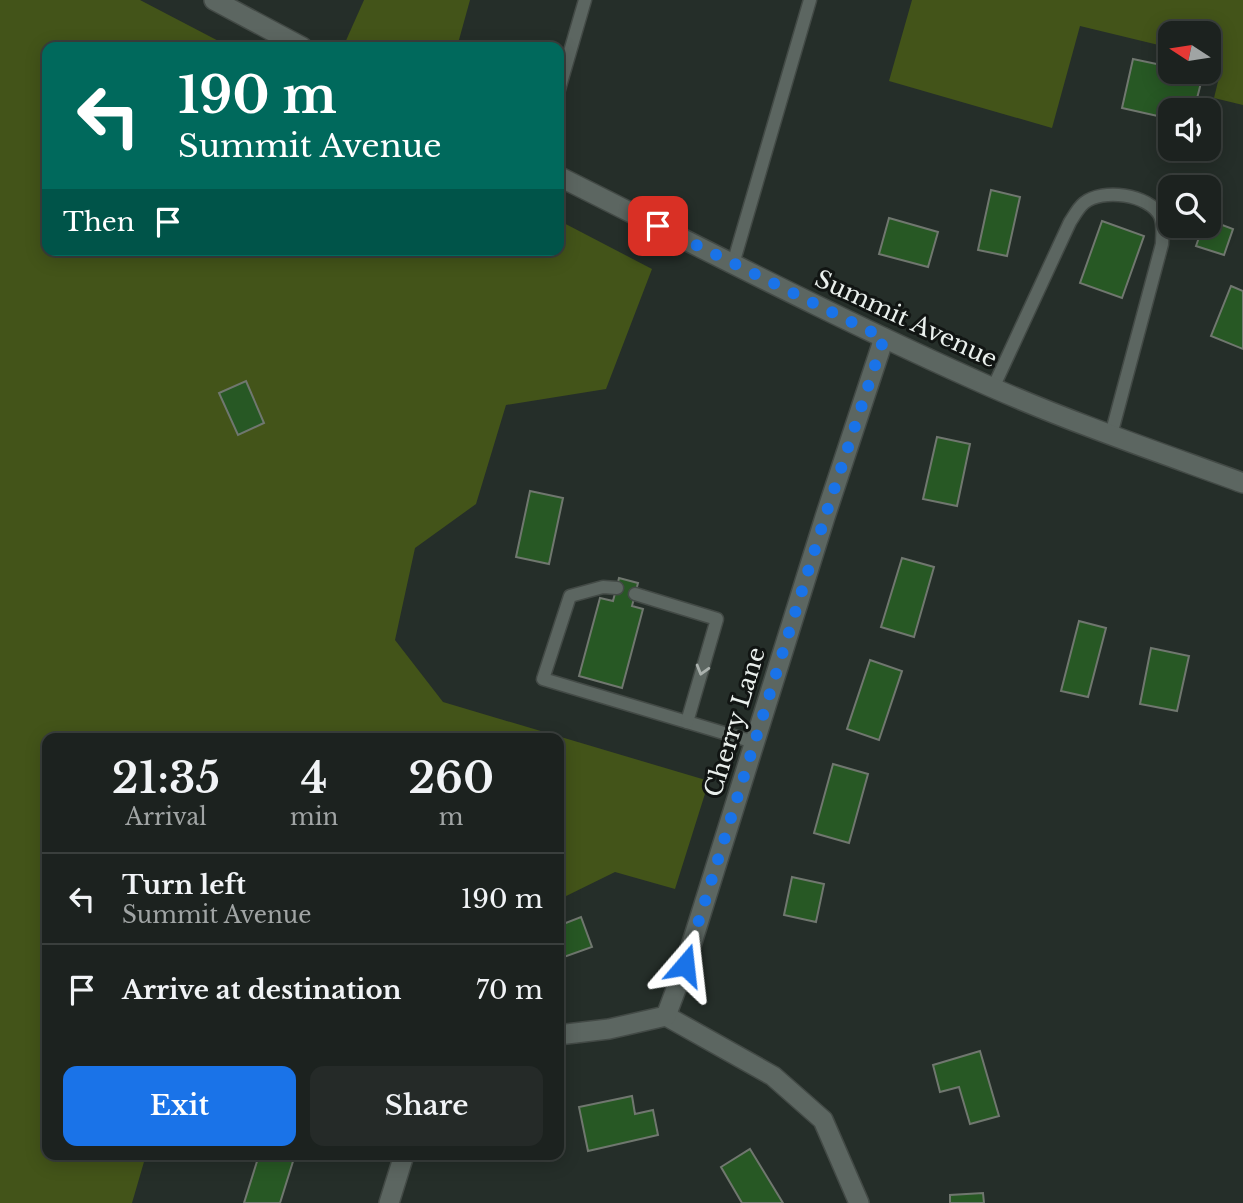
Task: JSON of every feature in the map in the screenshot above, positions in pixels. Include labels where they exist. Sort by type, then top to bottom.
[{"type":"street","points":[[214,0],[293,42]]},
{"type":"street","name":"Summit Avenue","points":[[564,179],[884,338],[993,388],[1111,435],[1243,482]]},
{"type":"street","name":"Cherry Lane","points":[[666,1016],[685,965],[884,338]]},
{"type":"street","points":[[564,1034],[609,1029],[666,1016],[773,1076],[823,1121],[859,1203]]},
{"type":"street","points":[[389,1203],[402,1160]]},
{"type":"lane","points":[[564,72],[585,0]]},
{"type":"lane","points":[[733,264],[810,0]]},
{"type":"lane","points":[[993,388],[1070,222],[1084,202],[1101,196],[1126,195],[1142,200],[1159,213],[1163,226],[1162,244],[1111,435]]},
{"type":"lane","points":[[617,588],[603,587],[570,596],[543,679],[754,742]]},
{"type":"lane","points":[[635,594],[717,619],[687,722]]},
{"type":"green space","points":[[0,0],[140,0],[220,42],[42,42],[42,256],[564,256],[564,223],[652,269],[606,389],[506,405],[476,504],[415,548],[395,640],[443,702],[547,733],[42,733],[42,1160],[145,1160],[132,1203],[0,1203]]},
{"type":"green space","points":[[364,0],[470,0],[458,42],[345,42]]},
{"type":"green space","points":[[912,0],[1243,0],[1243,105],[1214,98],[1217,84],[1222,84],[1222,21],[1158,21],[1158,45],[1080,26],[1052,128],[889,81]]},
{"type":"green space","points":[[564,738],[709,781],[675,889],[615,872],[564,897]]},
{"type":"building","points":[[1133,59],[1158,64],[1158,84],[1201,84],[1197,98],[1158,98],[1158,116],[1122,108]]},
{"type":"building","points":[[991,190],[1020,197],[1007,256],[978,250]]},
{"type":"building","points":[[889,218],[938,232],[928,267],[879,254]]},
{"type":"building","points":[[1102,221],[1144,236],[1122,298],[1080,283]]},
{"type":"building","points":[[1221,224],[1233,229],[1224,255],[1196,246],[1199,238],[1221,238]]},
{"type":"building","points":[[1231,286],[1243,291],[1243,349],[1211,336]]},
{"type":"building","points":[[246,381],[264,423],[238,435],[219,393]]},
{"type":"building","points":[[937,437],[970,444],[957,506],[923,499]]},
{"type":"building","points":[[530,491],[563,498],[549,564],[516,557]]},
{"type":"building","points":[[902,558],[934,567],[914,637],[881,627]]},
{"type":"building","points":[[619,578],[638,583],[632,606],[643,609],[622,688],[579,676],[600,598],[613,601]]},
{"type":"building","points":[[1079,621],[1106,628],[1088,697],[1061,691]]},
{"type":"building","points":[[1151,648],[1189,656],[1177,711],[1140,704]]},
{"type":"building","points":[[870,660],[902,671],[879,740],[847,729]]},
{"type":"building","points":[[833,764],[868,774],[849,843],[814,833]]},
{"type":"building","points":[[792,877],[824,884],[816,922],[784,915]]},
{"type":"building","points":[[581,917],[592,947],[564,957],[564,924]]},
{"type":"building","points":[[980,1051],[999,1116],[970,1124],[959,1087],[940,1092],[933,1065]]},
{"type":"building","points":[[632,1096],[635,1114],[653,1110],[658,1135],[588,1151],[579,1107]]},
{"type":"building","points":[[750,1149],[783,1203],[742,1203],[721,1167]]},
{"type":"building","points":[[257,1160],[293,1160],[280,1203],[244,1203]]},
{"type":"building","points":[[983,1193],[984,1203],[950,1203],[950,1195]]},
{"type":"route","points":[[658,226],[884,338],[685,965]]}]
